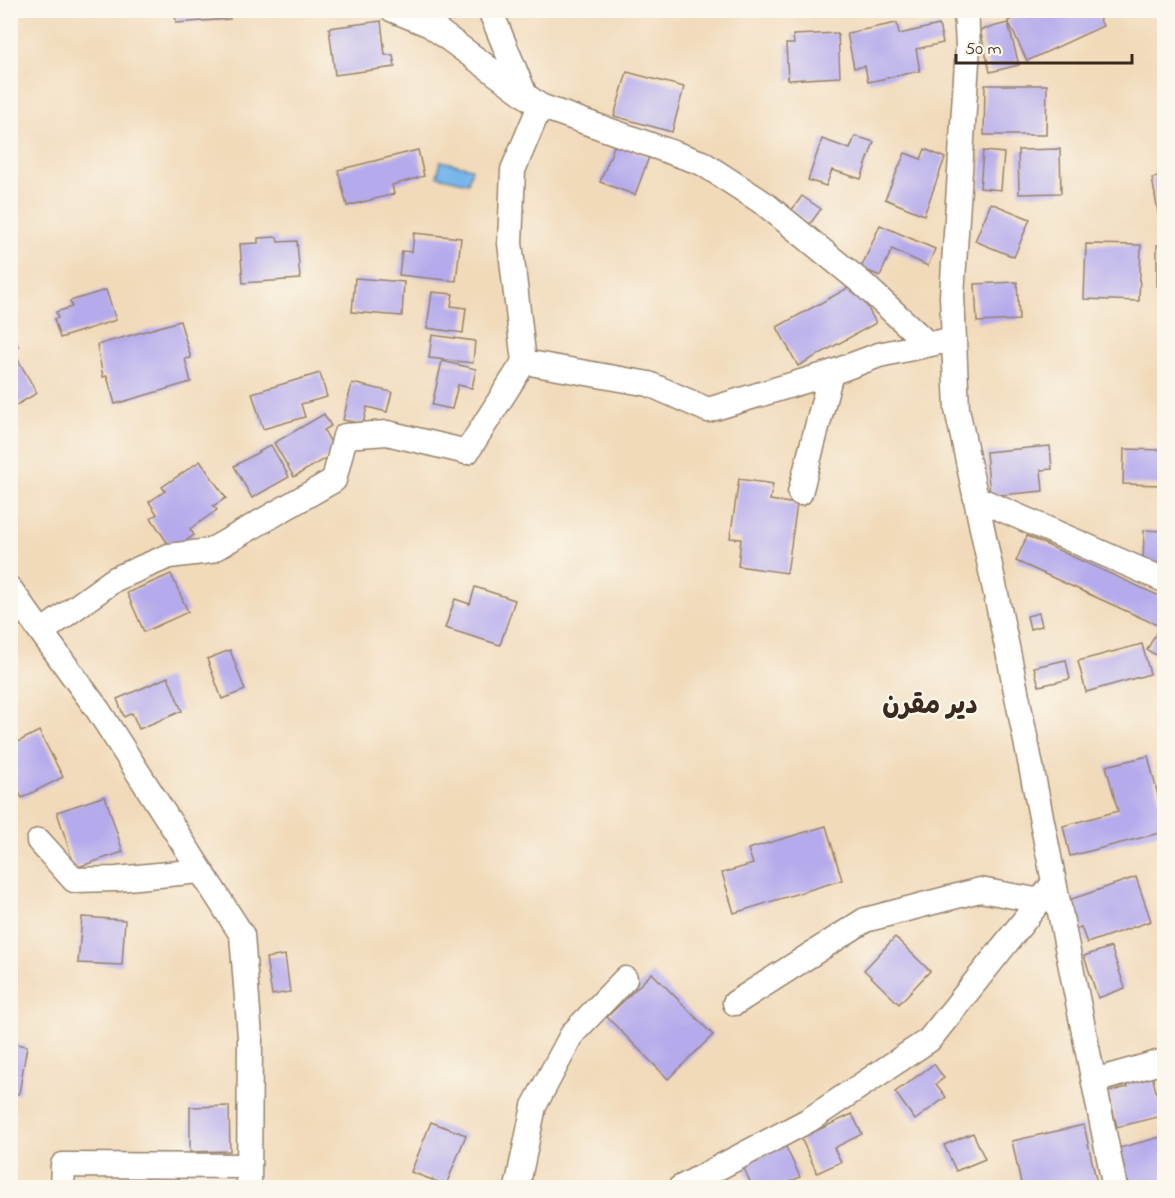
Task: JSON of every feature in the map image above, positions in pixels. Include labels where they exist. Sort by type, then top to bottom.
[{"type":"street","points":[[393,10],[430,25],[533,100],[702,164],[765,204],[862,283],[928,344]]},
{"type":"street","points":[[43,631],[115,579],[169,556],[210,551],[334,480],[345,436],[387,433],[467,452],[524,362],[510,243],[513,170],[533,100],[490,10]]},
{"type":"street","points":[[970,12],[952,296],[957,409],[976,498],[1048,892],[1094,1081],[1115,1188]]},
{"type":"street","points":[[524,362],[561,366],[649,384],[708,410],[831,373],[879,355],[954,339]]},
{"type":"street","points":[[800,493],[831,373]]},
{"type":"street","points":[[976,498],[1164,580]]},
{"type":"street","points":[[10,589],[43,631],[98,710],[242,935],[250,1037],[249,1177],[63,1165],[62,1188]]},
{"type":"street","points":[[39,841],[74,880],[117,879],[200,871]]},
{"type":"street","points":[[735,1003],[865,920],[980,890],[1048,892]]},
{"type":"street","points":[[680,1188],[809,1120],[928,1040],[1048,892]]},
{"type":"street","points":[[517,1188],[534,1106],[573,1033],[625,979]]},
{"type":"street","points":[[1094,1081],[1164,1061]]},
{"type":"water","points":[[441,161],[472,168],[468,183],[437,176]]},
{"type":"building","points":[[175,10],[229,10],[230,19],[176,23]]},
{"type":"building","points":[[1031,10],[1095,10],[1103,26],[1027,61],[1008,21]]},
{"type":"building","points":[[381,21],[385,55],[393,55],[395,67],[335,75],[329,28]]},
{"type":"building","points":[[897,23],[899,34],[939,25],[943,43],[916,49],[920,71],[868,82],[865,66],[854,68],[847,33]]},
{"type":"building","points":[[1008,23],[1019,65],[990,72],[980,30]]},
{"type":"building","points":[[838,33],[840,77],[788,80],[786,44],[794,44],[793,35]]},
{"type":"building","points":[[627,72],[684,87],[672,132],[614,116]]},
{"type":"building","points":[[985,85],[1047,85],[1046,135],[984,135]]},
{"type":"building","points":[[855,136],[874,142],[861,179],[832,170],[826,186],[808,180],[822,139],[850,149]]},
{"type":"building","points":[[615,144],[649,157],[635,195],[600,182]]},
{"type":"building","points":[[925,149],[945,158],[924,215],[885,199],[905,153],[921,159]]},
{"type":"building","points":[[1060,149],[1061,193],[1019,194],[1018,150]]},
{"type":"building","points":[[418,150],[424,176],[392,185],[394,194],[347,206],[338,170]]},
{"type":"building","points":[[983,151],[1004,153],[1001,190],[980,188]]},
{"type":"building","points":[[1164,176],[1164,217],[1159,218],[1152,178]]},
{"type":"building","points":[[802,196],[821,209],[810,224],[791,211]]},
{"type":"building","points":[[991,203],[1030,219],[1014,257],[975,241]]},
{"type":"building","points":[[880,225],[935,249],[928,266],[892,249],[880,276],[861,268]]},
{"type":"building","points":[[414,233],[461,238],[456,281],[399,275],[402,251],[412,252]]},
{"type":"building","points":[[277,237],[278,242],[297,241],[300,279],[243,283],[240,244],[258,243],[258,238]]},
{"type":"building","points":[[1086,244],[1141,245],[1139,301],[1084,299]]},
{"type":"building","points":[[1157,245],[1164,245],[1164,286],[1157,286]]},
{"type":"building","points":[[355,278],[404,282],[402,316],[352,312]]},
{"type":"building","points":[[1017,282],[1019,320],[977,322],[975,284]]},
{"type":"building","points":[[855,284],[876,323],[798,366],[777,327]]},
{"type":"building","points":[[106,290],[116,320],[60,338],[54,319],[58,318],[56,312],[72,307],[70,301]]},
{"type":"building","points":[[432,292],[453,294],[451,306],[466,308],[463,333],[427,328]]},
{"type":"building","points":[[180,321],[191,358],[185,359],[191,382],[115,404],[107,376],[103,377],[97,345]]},
{"type":"building","points":[[10,331],[18,346],[10,350]]},
{"type":"building","points":[[432,335],[475,341],[473,363],[429,358]]},
{"type":"building","points":[[17,358],[37,393],[10,409],[10,362]]},
{"type":"building","points":[[442,361],[476,369],[472,388],[458,385],[452,409],[432,405]]},
{"type":"building","points":[[320,373],[327,397],[301,404],[305,417],[263,429],[252,393]]},
{"type":"building","points":[[352,383],[392,392],[387,412],[367,407],[363,424],[343,420]]},
{"type":"building","points":[[324,414],[331,426],[324,430],[336,452],[294,477],[274,443]]},
{"type":"building","points":[[271,445],[289,477],[252,498],[234,466]]},
{"type":"building","points":[[1050,446],[1052,469],[1041,470],[1043,491],[990,496],[986,452]]},
{"type":"building","points":[[1124,449],[1164,450],[1164,485],[1123,484]]},
{"type":"building","points":[[200,461],[226,498],[213,506],[217,510],[190,529],[194,535],[172,550],[151,518],[157,514],[149,502],[165,491],[162,487]]},
{"type":"building","points":[[739,479],[773,484],[770,500],[797,504],[787,573],[738,566],[741,539],[730,538]]},
{"type":"building","points":[[1144,530],[1164,531],[1164,563],[1143,563]]},
{"type":"building","points":[[1027,536],[1164,598],[1164,608],[1157,625],[1016,561]]},
{"type":"building","points":[[171,574],[188,612],[144,632],[127,593]]},
{"type":"building","points":[[475,587],[515,600],[500,645],[445,628],[455,599],[470,604]]},
{"type":"building","points":[[1039,613],[1042,626],[1030,629],[1027,616]]},
{"type":"building","points":[[1164,618],[1164,657],[1163,659],[1147,650]]},
{"type":"building","points":[[1142,644],[1150,674],[1086,692],[1078,661]]},
{"type":"building","points":[[230,650],[245,690],[222,699],[207,659]]},
{"type":"building","points":[[1066,660],[1070,679],[1039,686],[1034,667]]},
{"type":"building","points":[[168,677],[182,711],[139,729],[132,713],[124,717],[117,699]]},
{"type":"building","points":[[39,731],[63,777],[22,798],[10,776],[10,746]]},
{"type":"building","points":[[1148,756],[1164,819],[1164,832],[1070,856],[1063,826],[1118,811],[1106,766]]},
{"type":"building","points":[[105,796],[123,852],[75,868],[57,812]]},
{"type":"building","points":[[826,826],[842,880],[734,913],[722,873],[753,864],[748,849]]},
{"type":"building","points":[[1136,877],[1151,921],[1087,943],[1081,927],[1076,929],[1066,901]]},
{"type":"building","points":[[82,917],[125,920],[122,965],[78,963]]},
{"type":"building","points":[[895,937],[930,971],[899,1004],[864,970]]},
{"type":"building","points":[[1111,947],[1125,988],[1098,998],[1084,956]]},
{"type":"building","points":[[285,955],[290,992],[272,995],[266,958]]},
{"type":"building","points":[[652,973],[713,1035],[668,1079],[607,1017]]},
{"type":"building","points":[[10,1043],[27,1046],[19,1094],[10,1093]]},
{"type":"building","points":[[934,1064],[944,1078],[936,1084],[946,1097],[915,1120],[895,1092]]},
{"type":"building","points":[[1151,1071],[1162,1116],[1117,1127],[1108,1092],[1128,1087],[1125,1078]]},
{"type":"building","points":[[229,1106],[230,1151],[190,1152],[190,1107]]},
{"type":"building","points":[[852,1114],[862,1134],[834,1148],[841,1162],[817,1173],[801,1138]]},
{"type":"building","points":[[431,1122],[466,1135],[446,1185],[411,1172]]},
{"type":"building","points":[[1084,1125],[1098,1188],[1022,1188],[1012,1141]]},
{"type":"building","points":[[973,1133],[985,1159],[956,1171],[944,1145]]},
{"type":"building","points":[[1164,1136],[1164,1182],[1144,1188],[1129,1188],[1119,1148]]},
{"type":"building","points":[[785,1145],[800,1177],[777,1188],[753,1188],[742,1164]]},
{"type":"district","name":"دير مقرن","points":[[930,706]]}]
